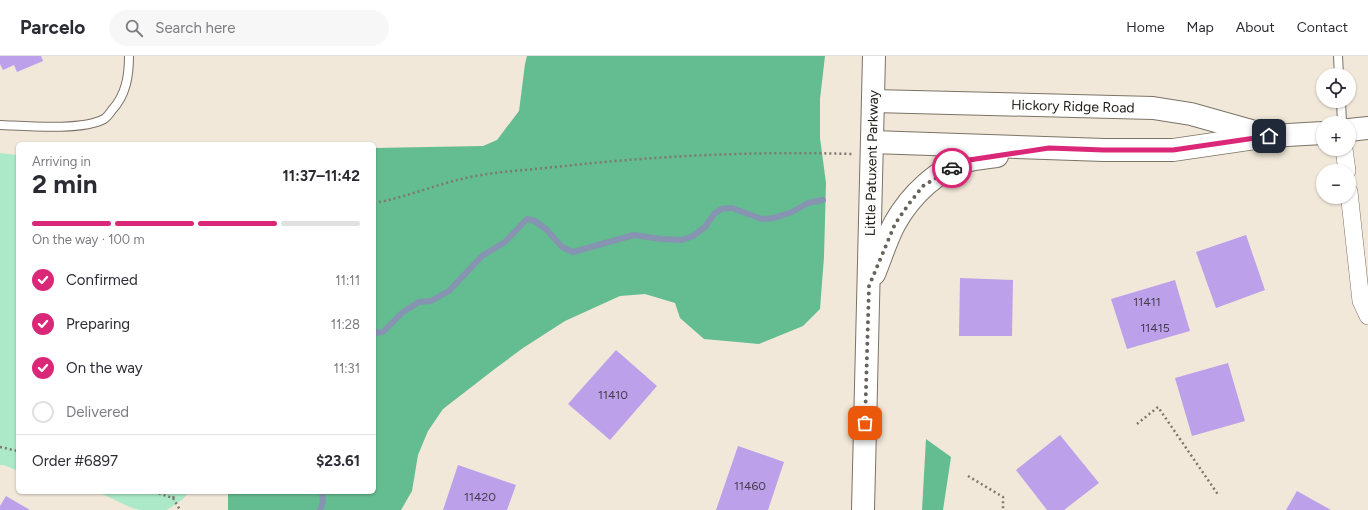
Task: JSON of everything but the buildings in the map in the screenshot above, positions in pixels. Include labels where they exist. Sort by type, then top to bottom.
[{"type":"street","name":"Little Patuxent Parkway","points":[[863,510],[874,56]]},
{"type":"street","name":"Hickory Ridge Road","points":[[873,101],[1153,108],[1191,114],[1269,136]]},
{"type":"street","points":[[1356,129],[1368,128]]},
{"type":"street","name":"Hickory Ridge Road","points":[[872,148],[1173,150],[1269,136],[1316,133]]},
{"type":"street","points":[[869,286],[895,224],[923,186],[948,170],[969,160],[1049,148]]},
{"type":"street","points":[[1350,204],[1361,301],[1368,316]]},
{"type":"lane","points":[[0,125],[88,125],[105,119],[119,103],[125,88],[129,74],[129,56]]},
{"type":"lane","points":[[1338,56],[1339,68]]},
{"type":"path","points":[[376,203],[409,195],[434,186],[477,176],[584,164],[652,157],[872,148]]},
{"type":"path","points":[[1137,424],[1158,407],[1219,496]]},
{"type":"path","points":[[0,447],[16,450]]},
{"type":"path","points":[[968,476],[1003,497],[1003,510]]},
{"type":"path","points":[[160,494],[173,498],[180,510]]},
{"type":"path","points":[[173,498],[175,494]]},
{"type":"green space","points":[[527,56],[825,56],[820,99],[820,138],[826,183],[824,257],[820,309],[803,326],[759,344],[704,339],[680,318],[675,303],[645,294],[620,296],[565,321],[523,348],[443,409],[428,431],[418,455],[412,491],[401,510],[228,510],[228,494],[376,494],[376,148],[483,146],[497,140],[519,111]]},
{"type":"green space","points":[[0,153],[16,155],[16,470],[4,465],[0,465]]},
{"type":"green space","points":[[926,439],[951,457],[943,510],[922,510]]},
{"type":"green space","points":[[102,494],[187,494],[182,500],[167,510],[140,510],[132,508]]},
{"type":"waterway","points":[[376,333],[383,332],[403,312],[419,302],[431,301],[449,291],[482,256],[505,242],[527,219],[535,221],[547,230],[562,247],[573,252],[634,235],[682,240],[693,236],[705,227],[714,214],[721,209],[732,208],[762,219],[774,218],[792,212],[808,203],[823,200]]},
{"type":"waterway","points":[[320,510],[323,502],[322,494]]},
{"type":"way so far","points":[[865,423],[869,286],[895,224],[908,205],[923,186],[952,168]]},
{"type":"route","points":[[952,168],[969,160],[1049,148],[1173,150],[1269,136]]}]
